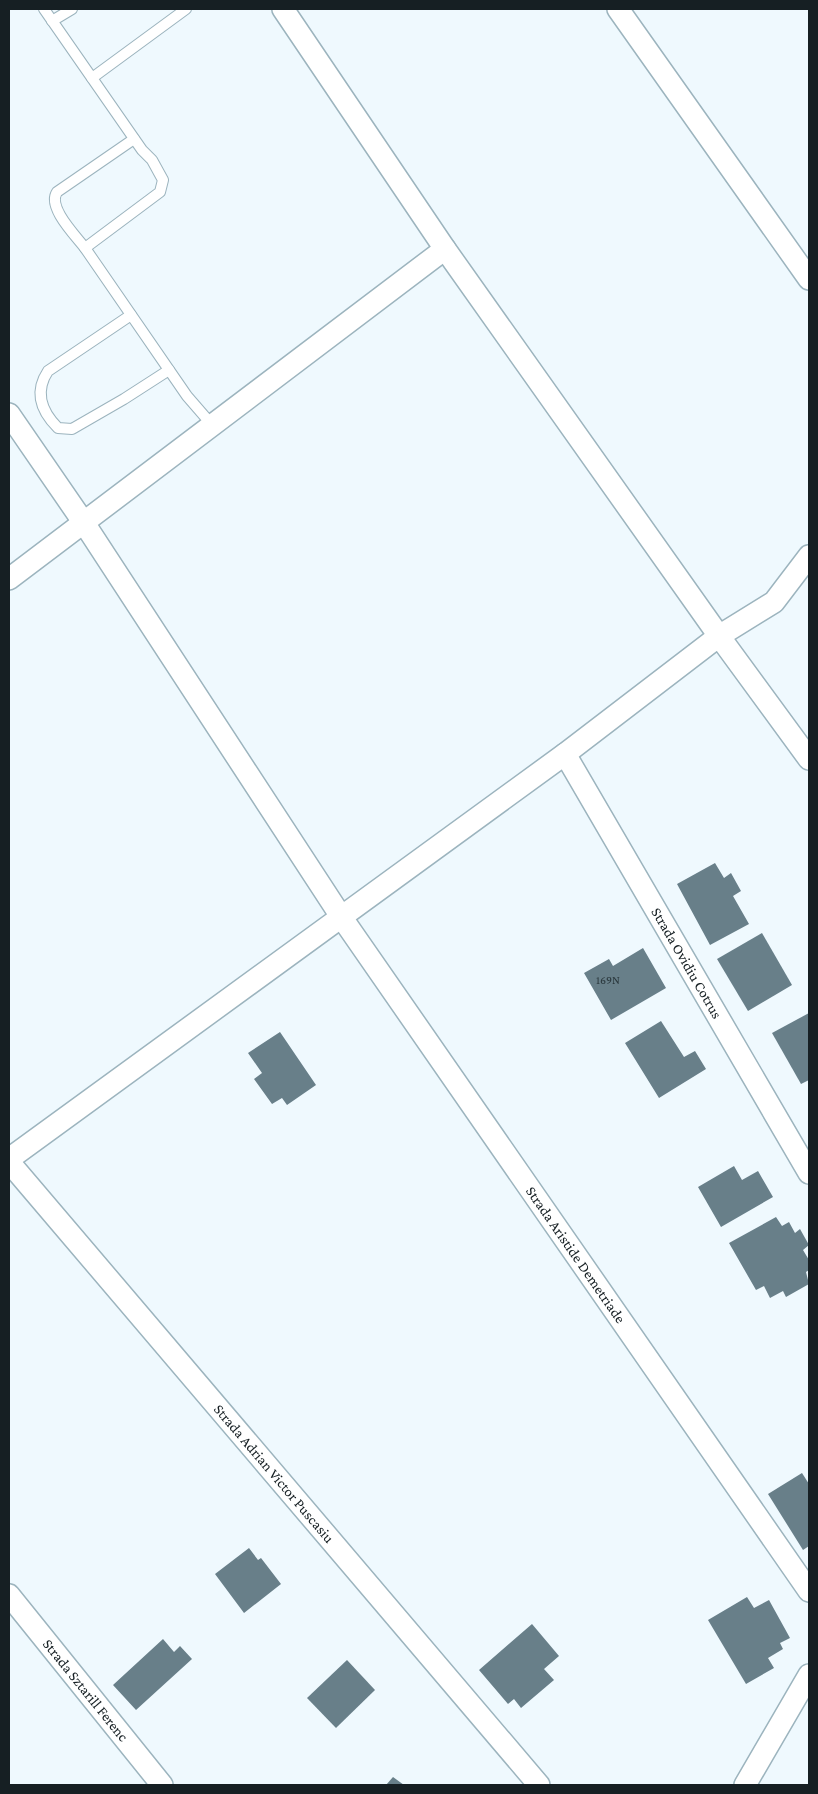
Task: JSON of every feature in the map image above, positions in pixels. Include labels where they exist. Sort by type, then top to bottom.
[{"type":"street","points":[[282,9],[445,250],[719,636],[809,759]]},
{"type":"street","points":[[618,9],[809,279]]},
{"type":"street","points":[[9,579],[445,250]]},
{"type":"street","name":"Strada Aristide Demetriade","points":[[9,414],[84,523],[342,918],[809,1591]]},
{"type":"street","points":[[9,1161],[565,754],[719,636],[774,602],[809,556]]},
{"type":"street","name":"Strada Ovidiu Cotrus","points":[[565,754],[809,1173]]},
{"type":"street","name":"Strada Adrian Victor Puscasiu","points":[[9,1161],[539,1785]]},
{"type":"street","name":"Strada Sztarill Ferenc","points":[[9,1595],[162,1785]]},
{"type":"street","points":[[745,1785],[809,1675]]},
{"type":"lane","points":[[44,9],[134,138],[152,160],[163,180],[160,192],[85,248]]},
{"type":"lane","points":[[52,21],[72,9]]},
{"type":"lane","points":[[92,78],[186,9]]},
{"type":"lane","points":[[134,138],[57,192],[54,197],[55,208],[85,248],[169,370],[213,426]]},
{"type":"lane","points":[[130,314],[48,371],[40,382],[40,391],[49,418],[58,428],[72,429],[169,370]]},
{"type":"building","points":[[715,863],[724,878],[731,873],[741,891],[733,896],[749,924],[710,945],[677,884]]},
{"type":"building","points":[[762,933],[792,985],[748,1011],[717,959]]},
{"type":"building","points":[[643,948],[666,988],[611,1020],[584,973],[609,959],[613,966]]},
{"type":"building","points":[[809,1013],[809,1080],[801,1084],[772,1033]]},
{"type":"building","points":[[661,1021],[684,1057],[695,1051],[706,1069],[659,1098],[625,1043]]},
{"type":"building","points":[[280,1032],[316,1085],[287,1105],[282,1098],[272,1104],[254,1079],[262,1073],[248,1053]]},
{"type":"building","points":[[734,1166],[742,1180],[758,1171],[773,1197],[721,1227],[698,1187]]},
{"type":"building","points":[[776,1217],[782,1226],[789,1222],[795,1233],[800,1229],[809,1245],[803,1250],[809,1260],[809,1270],[806,1272],[809,1284],[786,1297],[783,1291],[770,1298],[764,1286],[756,1290],[729,1243]]},
{"type":"building","points":[[802,1473],[809,1484],[809,1546],[803,1550],[768,1494]]},
{"type":"building","points":[[249,1548],[258,1560],[261,1558],[281,1584],[244,1613],[215,1574]]},
{"type":"building","points":[[747,1597],[754,1608],[769,1600],[790,1638],[780,1643],[783,1649],[768,1658],[774,1668],[746,1684],[708,1620]]},
{"type":"building","points":[[532,1624],[559,1656],[544,1669],[554,1680],[521,1708],[514,1699],[508,1704],[479,1670]]},
{"type":"building","points":[[163,1639],[174,1652],[180,1646],[192,1659],[136,1710],[113,1685]]},
{"type":"building","points":[[347,1660],[375,1690],[336,1728],[307,1698]]},
{"type":"building","points":[[393,1777],[404,1785],[386,1785]]}]
